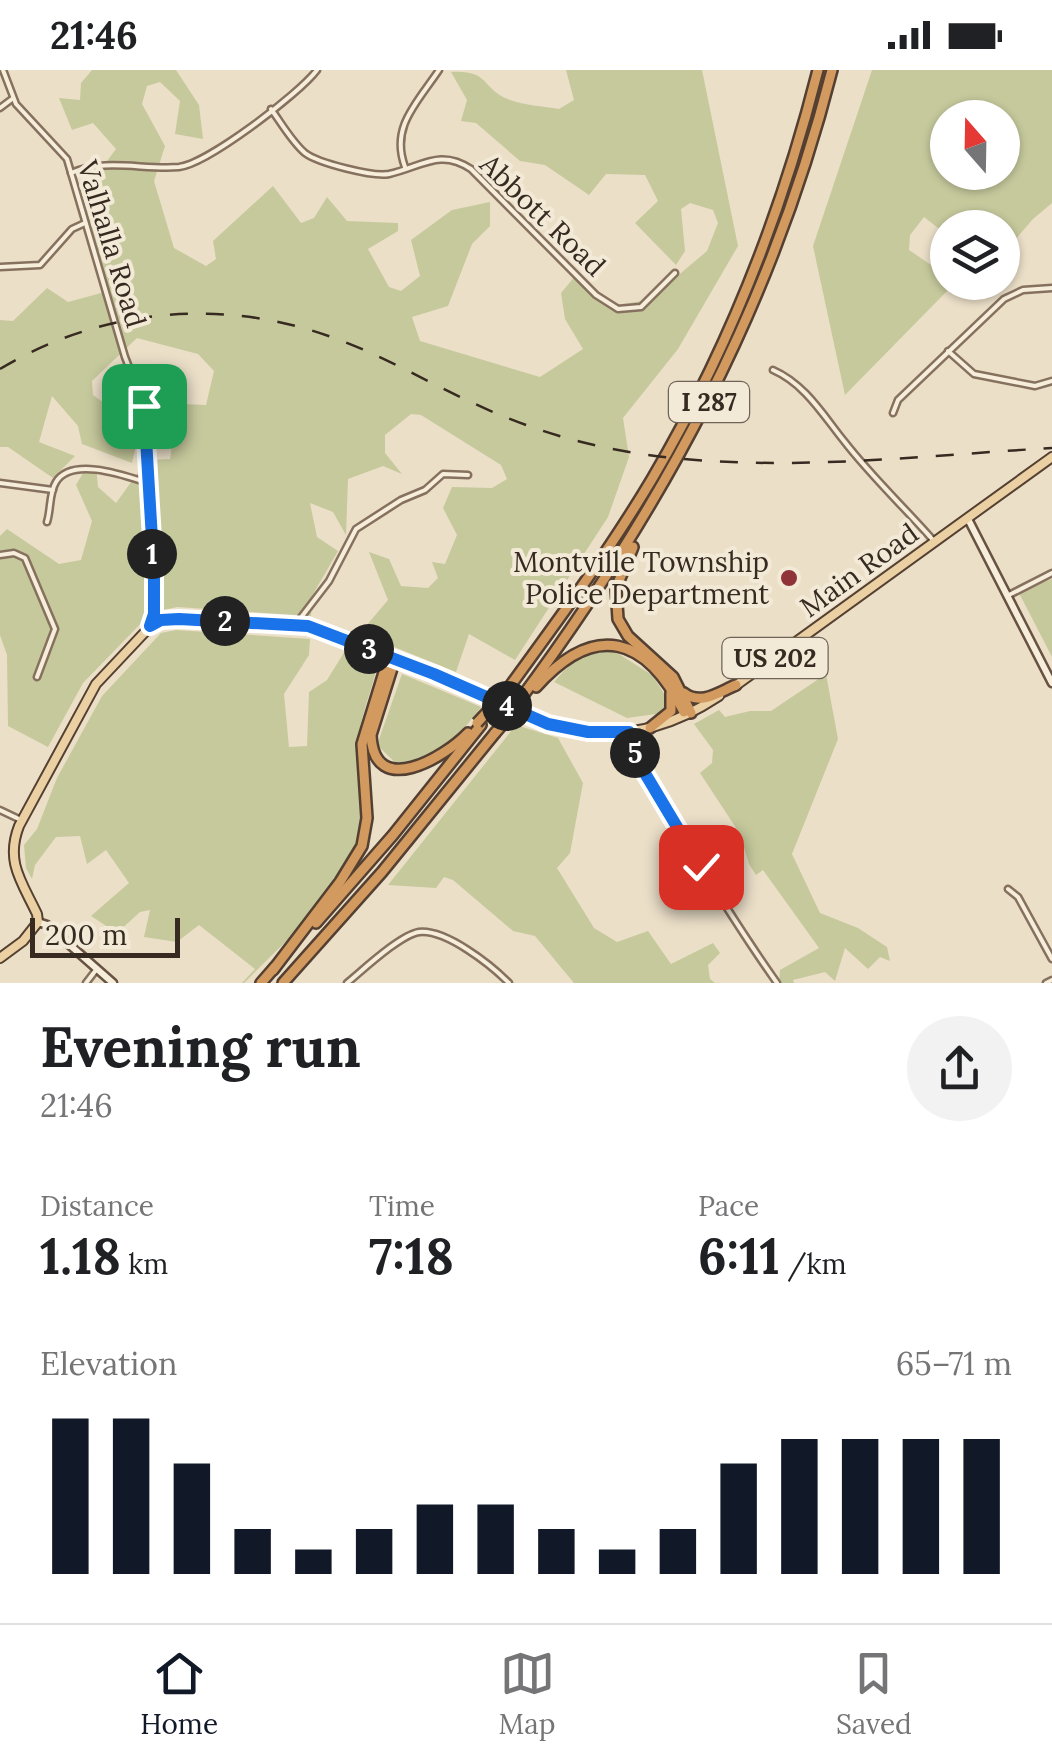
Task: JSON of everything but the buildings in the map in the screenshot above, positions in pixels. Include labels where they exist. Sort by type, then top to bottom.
[{"type":"highway","name":"I 287","points":[[479,724],[623,524],[695,400],[763,245],[818,70]]},
{"type":"highway","name":"I 287","points":[[521,702],[605,581],[713,394],[765,276],[804,169],[832,70]]},
{"type":"highway","points":[[665,483],[624,565],[614,601],[618,619],[628,636],[664,667],[690,698],[698,700],[736,685]]},
{"type":"highway","points":[[282,983],[405,845],[521,702],[560,663],[580,650],[600,644],[622,646],[667,681],[688,714]]},
{"type":"highway","points":[[392,658],[371,735],[374,750],[383,762],[400,769],[428,764],[479,724]]},
{"type":"highway","points":[[273,970],[350,869],[362,846],[367,818],[362,744],[392,658]]},
{"type":"highway","points":[[650,728],[672,711],[667,681]]},
{"type":"highway","points":[[680,688],[688,714]]},
{"type":"highway","points":[[261,983],[393,835],[479,724]]},
{"type":"main road","name":"Main Road","points":[[150,626],[161,620],[179,619],[296,624],[392,658],[548,724],[588,732],[629,732],[688,714],[736,685],[1052,457]]},
{"type":"main road","points":[[968,518],[1052,682]]},
{"type":"main road","points":[[0,958],[23,941],[38,922],[21,886],[12,852],[21,820],[96,684],[150,626]]},
{"type":"main road","points":[[38,922],[114,983]]},
{"type":"street","name":"Valhalla Road","points":[[3,70],[13,99],[64,152],[125,357],[145,408],[154,572],[154,614],[150,626]]},
{"type":"street","points":[[72,173],[92,166],[170,167],[197,163],[271,110],[317,70]]},
{"type":"street","points":[[405,167],[398,147],[401,130],[439,70]]},
{"type":"street","points":[[0,108],[13,99]]},
{"type":"street","name":"Abbott Road","points":[[271,110],[300,148],[316,159],[375,174],[389,174],[440,158],[453,159],[468,167],[596,295],[615,308],[641,307],[675,273]]},
{"type":"street","points":[[0,267],[40,265],[72,230],[85,223]]},
{"type":"street","points":[[893,413],[898,400],[1010,295],[1052,288]]},
{"type":"street","points":[[948,351],[974,374],[1035,386],[1052,380]]},
{"type":"street","points":[[773,370],[807,395],[844,442],[936,542]]},
{"type":"street","points":[[47,522],[53,490],[61,476],[78,469],[108,470],[148,483]]},
{"type":"street","points":[[296,624],[329,581],[350,538],[366,520],[425,490],[442,474],[468,475]]},
{"type":"street","points":[[0,482],[53,490]]},
{"type":"street","points":[[0,555],[14,553],[24,558],[53,621],[55,630],[38,677]]},
{"type":"street","points":[[1008,596],[1052,573]]},
{"type":"street","points":[[629,732],[636,756],[656,795],[710,885],[777,983]]},
{"type":"street","points":[[0,810],[21,820]]},
{"type":"street","points":[[1008,889],[1018,897],[1052,959]]},
{"type":"street","points":[[347,983],[419,932],[438,936],[479,956],[509,983]]},
{"type":"street","points":[[86,983],[96,970]]},
{"type":"green space","points":[[92,70],[176,70],[199,105],[203,139],[175,134],[180,101],[160,82],[147,86],[142,104],[165,146],[154,181],[174,248],[206,266],[216,259],[213,241],[273,186],[301,223],[314,218],[327,197],[347,221],[398,223],[398,231],[368,249],[389,287],[401,291],[420,276],[411,240],[452,210],[490,202],[490,226],[472,244],[448,306],[412,317],[420,341],[540,377],[583,349],[565,319],[561,293],[576,275],[609,306],[649,300],[707,251],[718,223],[713,210],[690,203],[681,209],[685,251],[676,265],[635,223],[658,201],[645,175],[606,174],[589,195],[545,165],[520,161],[476,123],[461,121],[467,100],[451,72],[478,76],[509,100],[559,109],[574,100],[566,70],[702,70],[738,246],[678,349],[623,418],[629,457],[608,517],[515,660],[469,634],[456,672],[360,633],[388,600],[369,552],[389,559],[401,586],[428,588],[438,578],[432,562],[445,564],[457,535],[443,508],[452,487],[492,488],[507,479],[501,465],[421,415],[411,414],[385,435],[385,453],[402,474],[383,466],[348,479],[346,535],[333,512],[310,503],[317,537],[338,551],[312,596],[311,616],[177,607],[151,613],[83,683],[48,747],[8,726],[7,655],[0,635],[0,536],[7,529],[59,564],[81,560],[92,521],[76,485],[87,466],[96,466],[98,487],[116,503],[147,460],[170,459],[172,445],[158,427],[158,403],[206,405],[214,371],[198,354],[137,338],[92,381],[93,395],[140,429],[132,463],[82,444],[78,426],[52,396],[39,442],[75,456],[53,478],[8,447],[0,447],[0,320],[13,321],[47,288],[68,302],[105,292],[79,192],[89,185],[116,149],[93,123],[72,130],[59,98],[80,100],[81,83]]},
{"type":"green space","points":[[872,70],[1052,70],[1052,203],[1020,234],[1020,210],[930,210],[930,222],[924,217],[910,235],[909,250],[930,264],[930,300],[938,300],[845,395],[813,246]]},
{"type":"green space","points":[[1052,579],[1052,657],[1018,591]]},
{"type":"green space","points":[[176,630],[310,639],[309,655],[284,694],[289,747],[307,746],[309,692],[327,680],[345,651],[378,664],[358,743],[362,812],[353,852],[329,893],[244,983],[255,969],[199,925],[177,942],[144,937],[150,910],[140,912],[117,933],[91,916],[129,883],[106,850],[87,864],[80,836],[56,837],[35,865],[32,879],[26,868],[24,845],[37,829],[57,778],[102,696],[161,633]]},
{"type":"green space","points":[[611,649],[652,675],[667,698],[692,700],[663,713],[627,718],[554,682],[579,654]]},
{"type":"green space","points":[[402,674],[481,707],[437,753],[397,764],[377,745]]},
{"type":"green space","points":[[826,674],[838,739],[792,854],[820,913],[858,928],[887,947],[890,961],[880,957],[868,969],[845,948],[835,981],[825,972],[793,980],[794,983],[779,983],[780,970],[819,948],[763,870],[756,875],[749,864],[740,834],[700,773],[712,763],[713,750],[694,724],[719,710],[725,717],[771,711]]},
{"type":"green space","points":[[516,725],[558,738],[583,783],[570,853],[557,868],[594,928],[617,942],[648,931],[671,964],[713,943],[720,953],[708,965],[710,979],[715,983],[574,983],[535,936],[513,931],[453,880],[444,877],[436,888],[388,885]]},
{"type":"railway","points":[[0,369],[39,348],[121,322],[164,315],[250,317],[334,338],[509,419],[568,439],[629,452],[681,459],[787,463],[1052,448]]},
{"type":"place","name":"Montville Township Police Department","points":[[789,578]]},
{"type":"route","points":[[144,406],[154,572],[154,614],[150,626],[161,620],[179,619],[308,626],[434,674],[548,724],[588,732],[629,732],[640,765],[701,867]]}]
